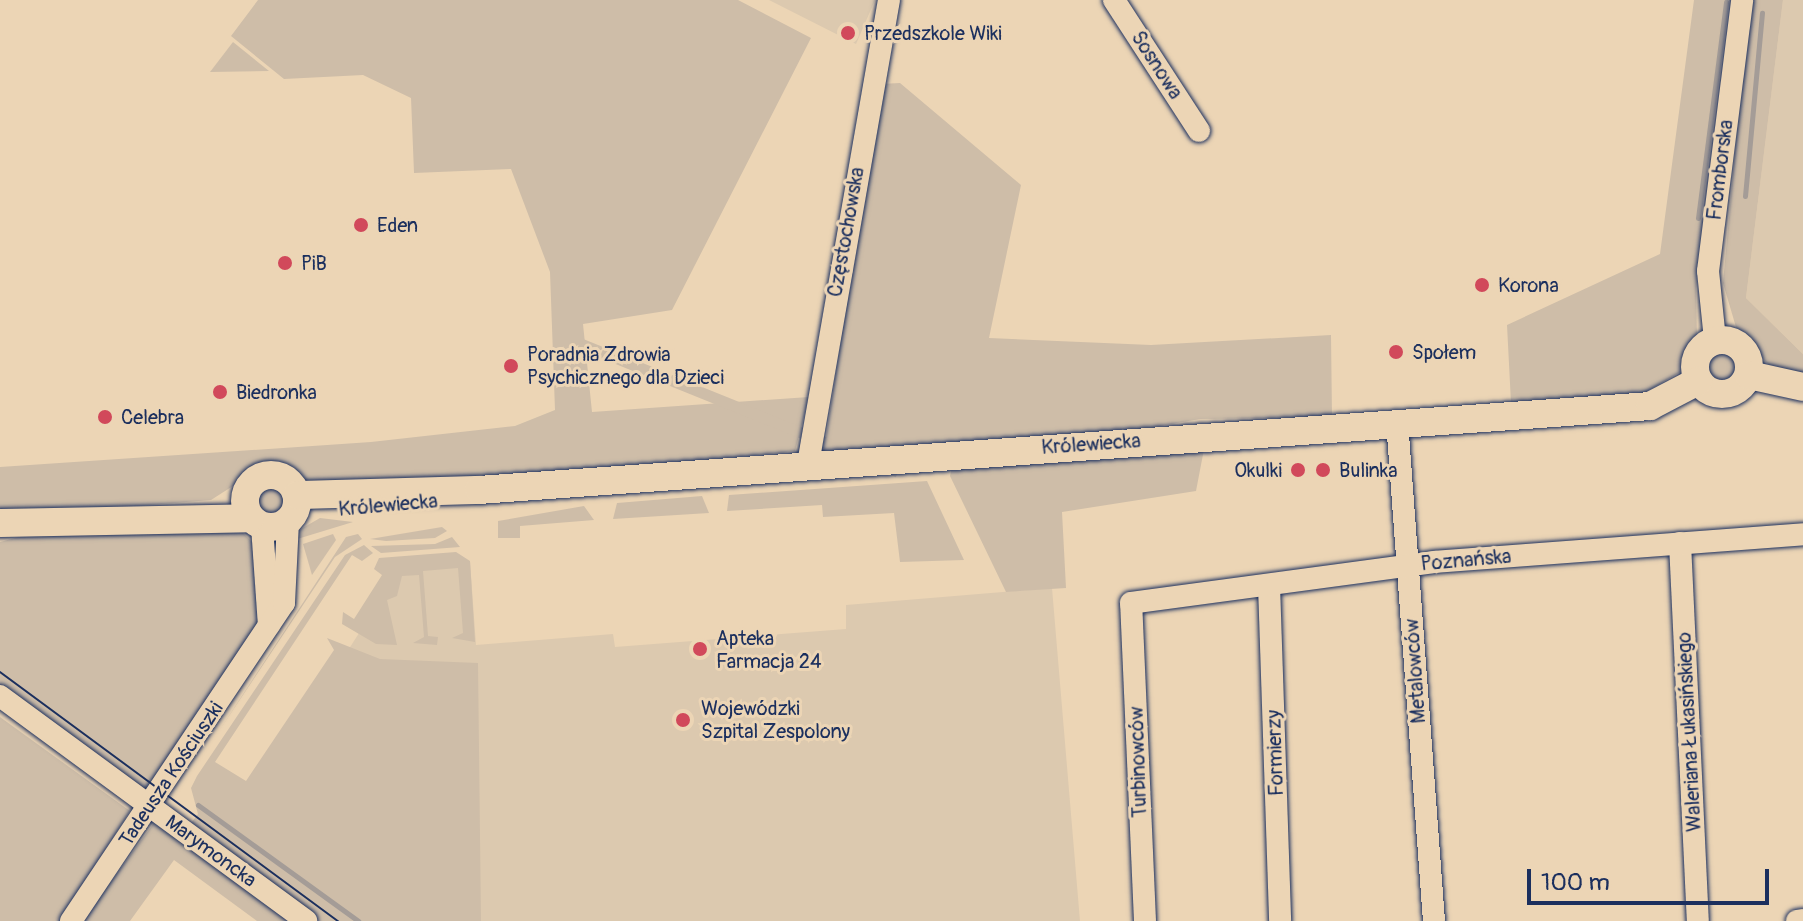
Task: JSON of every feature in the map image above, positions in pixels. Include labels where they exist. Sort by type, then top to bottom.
[{"type":"main road","points":[[1715,340],[1742,348],[1749,375],[1725,395],[1698,381],[1696,356],[1715,340]]},
{"type":"main road","points":[[1749,375],[1803,387]]},
{"type":"main road","name":"Królewiecka","points":[[0,523],[273,512],[457,500],[479,490],[808,464],[1397,421],[1650,406],[1698,381]]},
{"type":"main road","name":"Królewiecka","points":[[0,532],[52,523]]},
{"type":"street","name":"Częstochowska","points":[[808,464],[889,0]]},
{"type":"street","name":"Sosnowa","points":[[1114,0],[1199,131]]},
{"type":"street","name":"Fromborska","points":[[1715,340],[1708,271],[1742,0]]},
{"type":"street","name":"Metalowców","points":[[1397,421],[1434,921]]},
{"type":"street","name":"Tadeusza Kościuszki","points":[[71,921],[269,625],[273,512]]},
{"type":"street","name":"Poznańska","points":[[1131,603],[1408,564],[1803,534]]},
{"type":"street","name":"Waleriana Łukasińskiego","points":[[1680,543],[1698,921]]},
{"type":"street","name":"Formierzy","points":[[1269,585],[1280,921]]},
{"type":"street","name":"Turbinowców","points":[[1131,603],[1145,921]]},
{"type":"street","name":"Marymoncka","points":[[0,696],[306,921]]},
{"type":"street","points":[[1797,921],[1803,920]]},
{"type":"shaded area","points":[[258,0],[738,0],[811,38],[672,310],[583,324],[592,412],[809,397],[795,451],[580,473],[305,482],[269,463],[211,500],[0,517],[0,467],[371,442],[515,426],[555,410],[550,272],[511,169],[414,173],[411,98],[363,75],[284,79],[231,36]]},
{"type":"shaded area","name":"Przedszkole Wiki","points":[[769,0],[875,0],[856,44]]},
{"type":"shaded area","points":[[1694,0],[1734,0],[1696,288],[1697,340],[1680,372],[1637,397],[1511,403],[1507,325],[1660,254]]},
{"type":"shaded area","points":[[1749,0],[1783,0],[1746,298],[1803,354],[1803,376],[1769,365],[1738,334],[1723,283]]},
{"type":"shaded area","points":[[1783,0],[1803,0],[1803,354],[1746,298]]},
{"type":"shaded area","points":[[233,42],[269,71],[210,72]]},
{"type":"shaded area","points":[[900,83],[1021,185],[989,338],[1151,345],[1331,335],[1332,417],[1200,419],[1119,433],[824,451],[880,84]]},
{"type":"shaded area","points":[[584,339],[900,467],[896,477],[580,349]]},
{"type":"shaded area","points":[[1723,352],[1734,356],[1738,367],[1734,378],[1723,382],[1712,378],[1708,367],[1712,356]]},
{"type":"shaded area","points":[[1205,444],[1196,491],[1062,512],[1066,588],[1006,592],[950,476],[952,467]]},
{"type":"shaded area","points":[[927,481],[964,560],[900,562],[894,513],[823,517],[822,505],[727,511],[729,495]]},
{"type":"shaded area","points":[[272,489],[281,493],[285,502],[281,511],[272,515],[263,511],[259,502],[263,493]]},
{"type":"shaded area","points":[[702,496],[709,513],[613,519],[617,503]]},
{"type":"shaded area","points":[[584,506],[594,520],[520,526],[520,538],[498,538],[498,521]]},
{"type":"shaded area","points":[[320,518],[353,522],[294,540],[301,529]]},
{"type":"shaded area","points":[[442,527],[447,531],[435,538],[370,539]]},
{"type":"shaded area","points":[[241,531],[253,543],[259,621],[145,791],[0,689],[0,542],[38,532]]},
{"type":"shaded area","points":[[333,534],[336,540],[312,575],[303,544]]},
{"type":"shaded area","points":[[358,534],[362,539],[335,557],[219,731],[346,537]]},
{"type":"shaded area","points":[[452,537],[460,547],[381,553],[371,546],[435,544]]},
{"type":"shaded area","points":[[364,545],[373,553],[362,561],[352,555],[215,762],[246,781],[334,650],[327,638],[380,659],[478,663],[481,921],[317,921],[189,826],[198,814],[191,788],[197,776],[345,555]]},
{"type":"shaded area","points":[[456,552],[470,561],[475,642],[452,638],[463,633],[458,568],[423,571],[428,636],[438,637],[437,645],[413,643],[424,637],[419,575],[402,576],[397,596],[387,600],[397,645],[376,644],[342,624],[343,612],[354,619],[382,575],[374,569],[379,558]]},
{"type":"shaded area","name":"Wojewódzki Szpital Zespolony","points":[[470,561],[476,645],[613,634],[615,647],[846,629],[846,605],[1052,588],[1080,921],[424,921],[256,794],[402,566]]},
{"type":"shaded area","points":[[0,717],[130,811],[60,921],[0,921]]},
{"type":"shaded area","points":[[154,823],[289,921],[257,921],[174,860],[130,921],[82,921]]},
{"type":"waterway","points":[[1698,218],[1726,2]]},
{"type":"waterway","points":[[1745,196],[1762,13]]},
{"type":"waterway","points":[[198,805],[358,921]]},
{"type":"tram line","points":[[0,672],[338,921]]},
{"type":"place","name":"Przedszkole Wiki","points":[[848,33]]},
{"type":"place","name":"Eden","points":[[361,225]]},
{"type":"place","name":"PiB","points":[[285,263]]},
{"type":"place","name":"Korona","points":[[1482,285]]},
{"type":"place","name":"Społem","points":[[1396,352]]},
{"type":"place","name":"Poradnia Zdrowia Psychicznego dla Dzieci","points":[[511,366]]},
{"type":"place","name":"Biedronka","points":[[220,392]]},
{"type":"place","name":"Celebra","points":[[105,417]]},
{"type":"place","name":"Okulki","points":[[1298,470]]},
{"type":"place","name":"Bulinka","points":[[1323,470]]},
{"type":"place","name":"Apteka Farmacja 24","points":[[700,649]]},
{"type":"place","name":"Wojewódzki Szpital Zespolony","points":[[683,720]]}]
